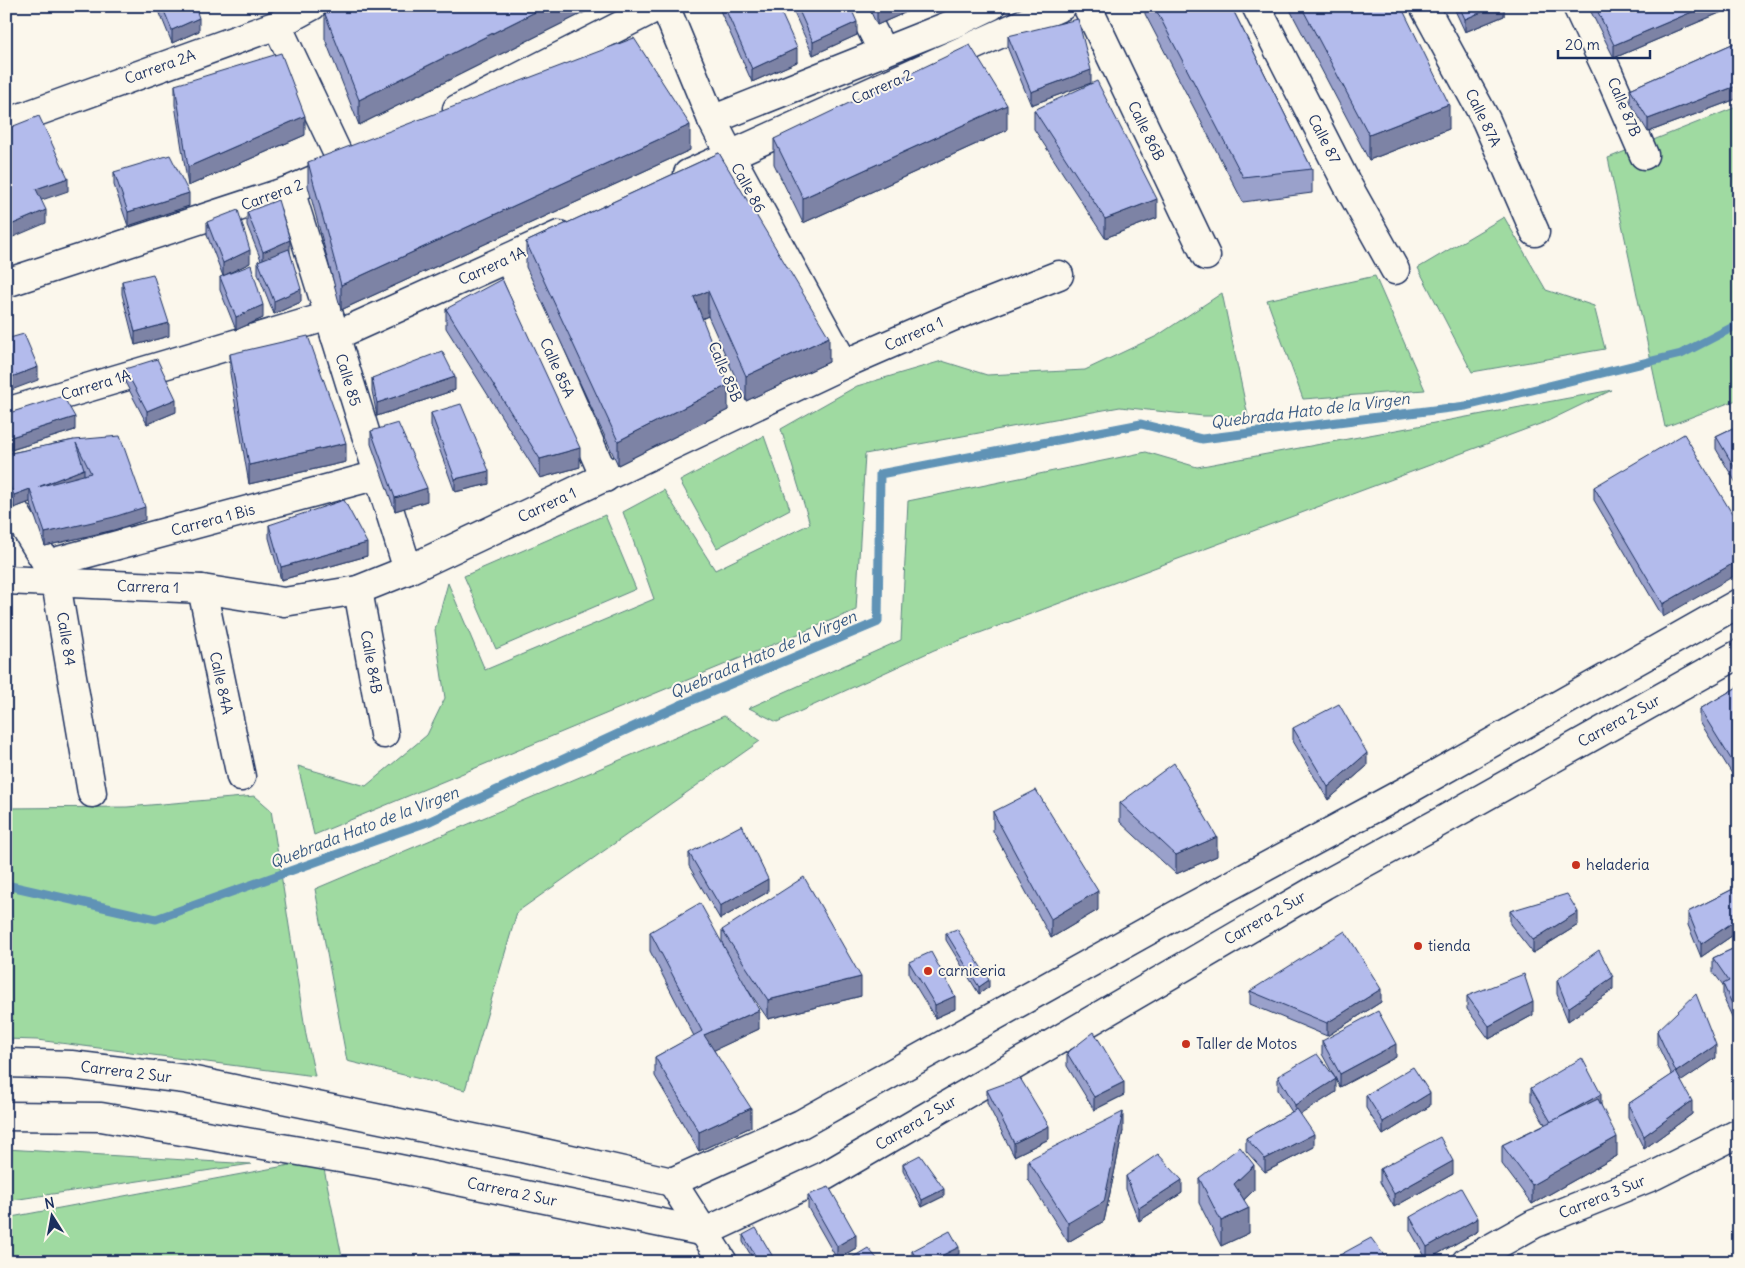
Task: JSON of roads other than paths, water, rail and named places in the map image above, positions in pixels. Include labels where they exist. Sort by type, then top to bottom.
[{"type":"street","name":"Carrera 2A","points":[[6,123],[277,25],[312,6]]},
{"type":"street","points":[[432,122],[659,6]]},
{"type":"street","name":"Calle 86","points":[[665,6],[712,120],[844,364]]},
{"type":"street","points":[[860,6],[883,52]]},
{"type":"street","name":"Carrera 2","points":[[712,120],[883,52],[954,14],[991,6]]},
{"type":"street","name":"Carrera 2","points":[[730,155],[1062,6]]},
{"type":"street","name":"Calle 86B","points":[[1087,6],[1206,256]]},
{"type":"street","name":"Calle 87","points":[[1256,6],[1347,184],[1395,270]]},
{"type":"street","name":"Calle 87A","points":[[1424,6],[1486,120],[1535,232]]},
{"type":"street","name":"Calle 87B","points":[[1577,6],[1644,154]]},
{"type":"street","name":"Carrera 2","points":[[6,283],[290,190],[353,162],[277,25]]},
{"type":"street","points":[[668,184],[730,155]]},
{"type":"street","name":"Calle 85","points":[[290,190],[408,570]]},
{"type":"street","name":"Carrera 1A","points":[[6,412],[332,326],[510,258],[580,225]]},
{"type":"street","name":"Calle 85A","points":[[510,258],[605,478]]},
{"type":"street","name":"Carrera 1","points":[[6,580],[52,574],[202,588],[284,602],[358,590],[408,570],[844,364],[952,317],[1059,276]]},
{"type":"street","name":"Calle 85B","points":[[708,331],[743,412]]},
{"type":"street","name":"Carrera 1 Bis","points":[[52,574],[378,475]]},
{"type":"street","name":"Calle 84","points":[[6,497],[52,574],[92,793]]},
{"type":"street","name":"Calle 84A","points":[[202,588],[241,777]]},
{"type":"street","name":"Calle 84B","points":[[358,590],[384,734]]},
{"type":"street","points":[[723,1262],[706,1232],[672,1182],[802,1124],[1178,914],[1370,810],[1739,603]]},
{"type":"street","name":"Carrera 2 Sur","points":[[6,1116],[101,1117],[380,1165],[706,1232],[825,1176],[1324,885],[1739,654]]},
{"type":"street","points":[[1370,810],[1392,848]]},
{"type":"street","name":"Carrera 2 Sur","points":[[6,1063],[71,1065],[185,1079],[522,1148],[672,1182]]},
{"type":"street","name":"Carrera 3 Sur","points":[[1466,1262],[1534,1224],[1654,1176],[1739,1133]]},
{"type":"waterway","name":"Quebrada Hato de la Virgen","points":[[6,885],[156,919],[430,821],[678,706],[878,622],[880,474],[1141,424],[1202,439],[1466,406],[1681,354],[1739,324]]},
{"type":"place","name":"heladeria","points":[[1576,865]]},
{"type":"place","name":"tienda","points":[[1418,946]]},
{"type":"place","name":"carniceria","points":[[928,971]]},
{"type":"place","name":"Taller de Motos","points":[[1186,1044]]}]
